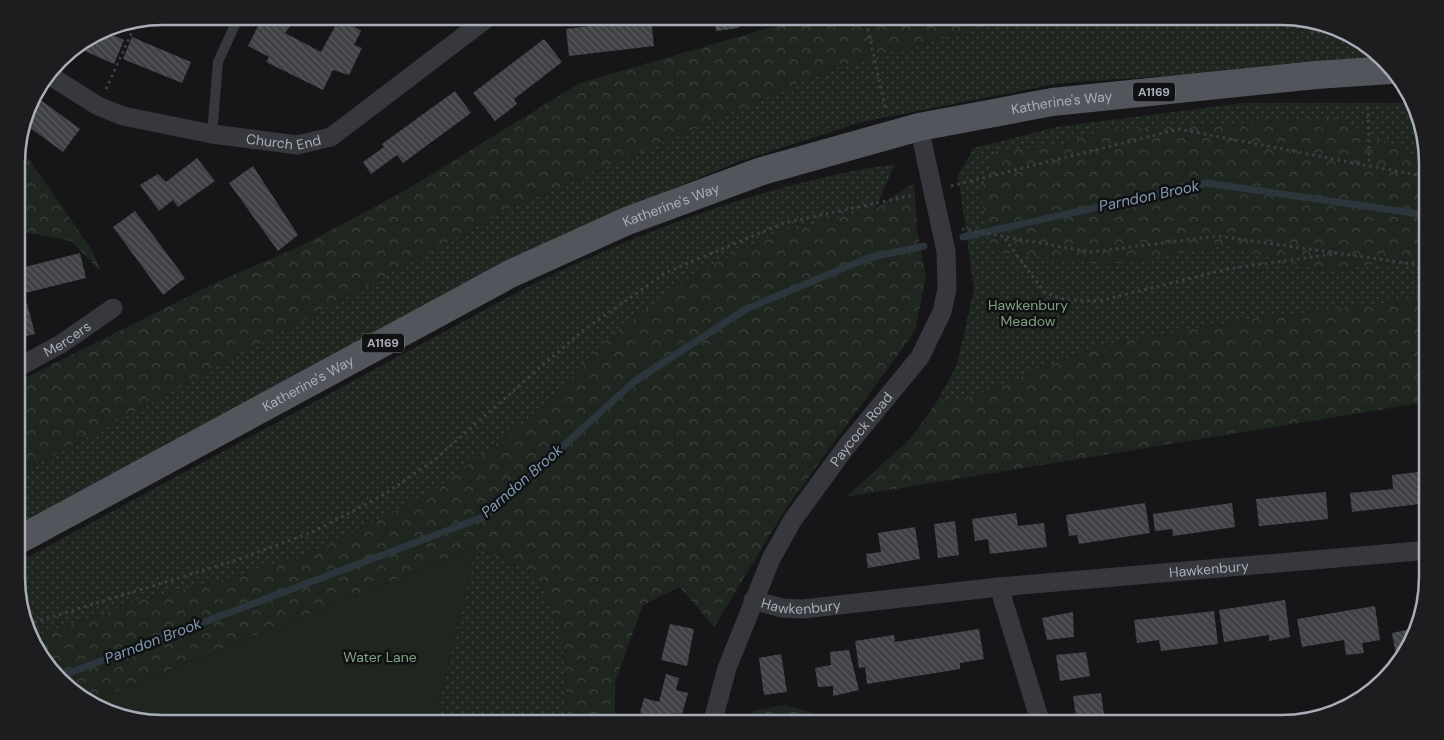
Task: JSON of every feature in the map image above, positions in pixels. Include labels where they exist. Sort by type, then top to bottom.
[{"type":"main road","name":"Katherine's Way","points":[[25,537],[510,274],[627,221],[762,171],[919,127],[1052,102],[1316,75],[1383,70]]},
{"type":"street","name":"Church End","points":[[54,78],[98,106],[138,120],[212,134],[297,145],[331,137],[478,25]]},
{"type":"street","name":"Paycock Road","points":[[714,715],[727,668],[753,600],[771,559],[792,521],[846,447],[920,358],[942,312],[947,289],[946,251],[931,190],[919,127]]},
{"type":"street","name":"Mercers","points":[[25,364],[60,344],[113,308]]},
{"type":"street","name":"Hawkenbury","points":[[753,600],[782,608],[802,609],[999,587],[1418,551]]},
{"type":"street","points":[[999,587],[1038,715]]},
{"type":"lane","points":[[212,134],[218,62],[235,25]]},
{"type":"path","points":[[867,25],[892,134]]},
{"type":"path","points":[[98,106],[134,28]]},
{"type":"path","points":[[1311,33],[1324,32]]},
{"type":"path","points":[[1368,107],[1369,166]]},
{"type":"path","points":[[33,623],[234,561],[315,531],[385,494],[433,461],[581,332],[667,272],[784,223],[931,190],[1180,129],[1419,175]]},
{"type":"path","points":[[939,224],[1005,238],[1090,252],[1218,236],[1419,265]]},
{"type":"path","points":[[1005,238],[1045,292],[1066,300],[1099,301],[1228,268],[1337,253]]},
{"type":"green space","points":[[779,25],[1022,25],[983,27],[834,68],[509,209],[25,471],[25,378],[217,282],[303,245],[406,190],[580,83]]},
{"type":"green space","points":[[1022,25],[1299,26],[1325,32],[1342,39],[1373,60],[1302,67],[1060,83],[862,122],[743,160],[599,219],[25,533],[25,471],[509,209],[834,68],[983,27]]},
{"type":"green space","name":"Hawkenbury Meadow","points":[[1243,103],[1405,103],[1414,127],[1419,159],[1108,130],[1057,147],[997,151],[1107,265],[1224,246],[1328,271],[1419,258],[1419,302],[1411,300],[1251,319],[1098,346],[959,402],[936,403],[957,365],[974,289],[958,175],[974,148],[1056,127]]},
{"type":"green space","points":[[1333,118],[1419,156],[1419,258],[1328,271],[1224,246],[1107,265],[992,251],[980,193],[997,151],[1057,146],[1108,130]]},
{"type":"green space","points":[[25,154],[92,250],[101,272],[71,241],[25,232]]},
{"type":"green space","points":[[895,164],[875,209],[773,235],[607,339],[544,407],[436,489],[316,551],[243,575],[141,600],[38,635],[32,621],[26,595],[25,559],[525,288],[569,267],[614,247],[705,212],[799,183]]},
{"type":"green space","points":[[914,183],[917,230],[926,277],[915,331],[787,507],[714,627],[680,587],[643,605],[615,682],[615,715],[568,715],[561,625],[535,574],[476,547],[98,699],[72,681],[59,668],[39,638],[38,635],[141,600],[243,575],[316,551],[386,516],[436,489],[544,407],[607,339],[694,274],[773,235],[875,209]]},
{"type":"green space","points":[[1411,300],[1419,302],[1419,403],[846,497],[910,439],[936,403],[959,402],[1098,346],[1251,319]]},
{"type":"green space","points":[[476,547],[535,574],[561,625],[568,715],[436,715]]},
{"type":"green space","name":"Water Lane","points":[[476,547],[436,715],[154,715],[119,708],[98,699]]},
{"type":"green space","points":[[784,705],[820,715],[751,715],[753,711]]},
{"type":"building","points":[[258,25],[288,25],[290,26],[285,33],[321,52],[336,25],[352,25],[361,31],[354,45],[362,48],[349,75],[333,70],[323,90],[266,62],[269,57],[248,46]]},
{"type":"building","points":[[600,25],[652,25],[654,46],[569,56],[566,29]]},
{"type":"building","points":[[715,25],[738,25],[739,28],[716,31]]},
{"type":"building","points":[[112,35],[124,40],[114,64],[84,50],[94,43]]},
{"type":"building","points":[[132,37],[191,62],[182,83],[123,59]]},
{"type":"building","points":[[544,39],[562,62],[514,99],[517,104],[495,121],[473,93]]},
{"type":"building","points":[[455,91],[471,113],[403,163],[397,155],[371,174],[363,162],[384,147],[382,144]]},
{"type":"building","points":[[40,100],[80,129],[63,152],[30,128]]},
{"type":"building","points":[[197,158],[215,181],[178,207],[173,200],[159,211],[140,185],[158,174],[166,182]]},
{"type":"building","points":[[253,166],[298,235],[278,251],[229,183]]},
{"type":"building","points":[[135,211],[185,278],[163,295],[113,227]]},
{"type":"building","points":[[80,253],[86,278],[25,293],[25,267]]},
{"type":"building","points":[[27,303],[35,334],[25,336],[25,304]]},
{"type":"building","points":[[1419,472],[1419,504],[1352,512],[1350,493],[1393,489],[1392,475]]},
{"type":"building","points":[[1326,492],[1328,519],[1259,526],[1256,499]]},
{"type":"building","points":[[1145,503],[1150,533],[1079,544],[1077,535],[1069,536],[1066,515]]},
{"type":"building","points":[[1232,503],[1235,527],[1173,536],[1172,529],[1155,531],[1153,514]]},
{"type":"building","points":[[1016,513],[1018,526],[1044,523],[1047,547],[990,554],[988,539],[975,541],[972,519]]},
{"type":"building","points":[[955,521],[959,555],[938,558],[934,524]]},
{"type":"building","points":[[915,527],[920,559],[868,568],[866,554],[881,552],[878,533]]},
{"type":"building","points":[[1285,600],[1290,637],[1269,641],[1269,635],[1224,642],[1219,610]]},
{"type":"building","points":[[1375,606],[1380,640],[1362,643],[1364,653],[1346,655],[1344,640],[1302,647],[1297,619]]},
{"type":"building","points":[[1214,611],[1218,644],[1161,651],[1159,640],[1137,643],[1134,620]]},
{"type":"building","points":[[1073,612],[1074,637],[1047,640],[1042,618]]},
{"type":"building","points":[[670,624],[694,629],[687,666],[661,660]]},
{"type":"building","points":[[979,629],[984,659],[960,663],[960,669],[867,684],[865,667],[859,668],[855,641],[894,635],[895,642]]},
{"type":"building","points":[[1408,630],[1396,654],[1392,633]]},
{"type":"building","points":[[849,650],[859,690],[833,696],[833,686],[818,687],[815,668],[831,665],[830,652]]},
{"type":"building","points":[[1086,652],[1090,676],[1060,681],[1056,655]]},
{"type":"building","points":[[781,654],[787,692],[764,695],[759,658]]},
{"type":"building","points":[[666,674],[679,678],[676,690],[688,693],[682,714],[648,715],[640,713],[644,698],[659,702]]},
{"type":"building","points":[[1101,693],[1104,715],[1076,715],[1073,696]]},
{"type":"waterway","name":"Parndon Brook","points":[[963,237],[1207,183],[1419,214]]},
{"type":"waterway","name":"Parndon Brook","points":[[65,674],[486,516],[635,381],[746,309],[868,258],[924,246]]}]
